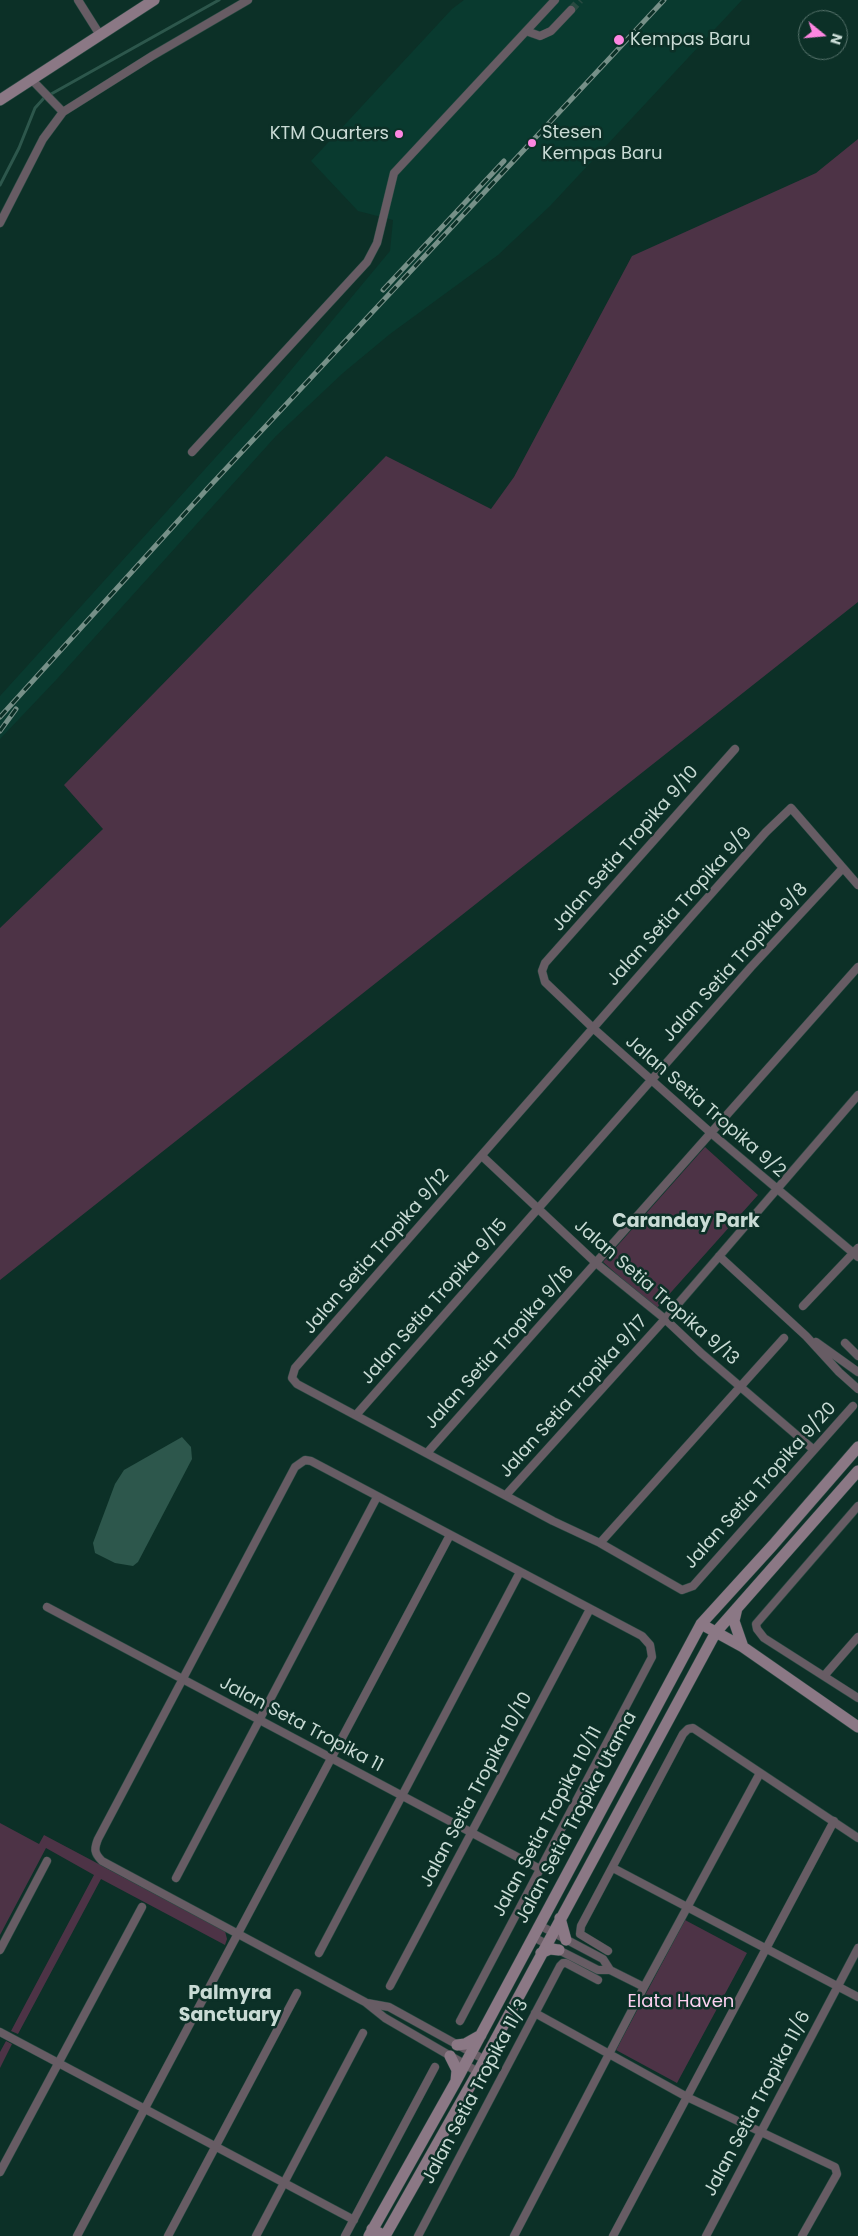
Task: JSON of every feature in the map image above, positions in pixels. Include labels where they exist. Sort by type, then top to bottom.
[{"type":"main road","points":[[0,100],[36,84],[100,35],[154,0]]},
{"type":"main road","name":"Jalan Setia Tropika Utama","points":[[370,2233],[455,2083],[701,1624],[858,1447]]},
{"type":"main road","name":"Jalan Setia Tropika Utama","points":[[385,2236],[478,2072],[552,1932],[716,1632],[858,1471]]},
{"type":"main road","points":[[737,1607],[734,1621],[743,1647]]},
{"type":"main road","points":[[701,1624],[743,1647],[858,1727]]},
{"type":"main road","points":[[560,1918],[566,1940]]},
{"type":"main road","points":[[544,1949],[560,1950]]},
{"type":"main road","points":[[457,2045],[465,2044],[481,2035]]},
{"type":"main road","points":[[450,2056],[456,2070],[455,2083]]},
{"type":"main road","points":[[370,2233],[385,2236]]},
{"type":"street","points":[[78,0],[100,35]]},
{"type":"street","points":[[0,223],[43,139],[61,110],[248,0]]},
{"type":"street","points":[[192,452],[367,262],[377,243],[394,173],[555,0]]},
{"type":"street","points":[[526,31],[540,36],[551,31],[572,10]]},
{"type":"street","points":[[36,84],[61,110]]},
{"type":"street","name":"Jalan Setia Tropika 9/10","points":[[542,972],[545,963],[735,749]]},
{"type":"street","name":"Jalan Setia Tropika 9/9","points":[[482,1156],[766,832],[791,808],[843,868]]},
{"type":"street","points":[[843,868],[858,885]]},
{"type":"street","name":"Jalan Setia Tropika 9/8","points":[[537,1208],[751,966],[843,868]]},
{"type":"street","name":"Jalan Setia Tropika 9/16","points":[[427,1453],[858,967]]},
{"type":"street","name":"Jalan Setia Tropika 9/2","points":[[542,972],[545,982],[593,1028],[776,1189],[856,1253]]},
{"type":"street","name":"Jalan Setia Tropika 9/17","points":[[506,1495],[665,1319],[858,1095]]},
{"type":"street","name":"Jalan Setia Tropika 9/13","points":[[482,1156],[596,1263],[665,1319],[701,1353],[814,1450]]},
{"type":"street","name":"Jalan Setia Tropika 9/12","points":[[356,1415],[297,1384],[292,1378],[295,1368],[482,1156]]},
{"type":"street","name":"Jalan Setia Tropika 9/15","points":[[356,1415],[537,1208]]},
{"type":"street","points":[[803,1306],[856,1253]]},
{"type":"street","points":[[719,1256],[806,1336],[839,1372],[858,1389]]},
{"type":"street","points":[[806,1336],[858,1372]]},
{"type":"street","points":[[356,1415],[554,1521],[600,1543],[784,1338]]},
{"type":"street","points":[[845,1343],[858,1356]]},
{"type":"street","name":"Jalan Setia Tropika 9/20","points":[[600,1543],[675,1587],[682,1590],[693,1586],[853,1406]]},
{"type":"street","points":[[478,2072],[384,2018],[365,2002],[102,1860],[96,1856],[94,1848],[295,1467],[305,1460],[311,1460],[377,1497],[590,1609]]},
{"type":"street","points":[[176,1878],[377,1497]]},
{"type":"street","points":[[858,1506],[758,1620],[757,1629],[760,1634],[858,1698]]},
{"type":"street","points":[[77,2236],[450,1535]]},
{"type":"street","points":[[319,1953],[520,1572]]},
{"type":"street","name":"Jalan Seta Tropika 11","points":[[47,1607],[540,1870]]},
{"type":"street","name":"Jalan Setia Tropika 10/11","points":[[460,2022],[652,1657],[650,1645],[642,1636],[590,1609]]},
{"type":"street","name":"Jalan Setia Tropika 10/10","points":[[390,1986],[590,1609]]},
{"type":"street","points":[[824,1676],[858,1637]]},
{"type":"street","points":[[608,1951],[580,1934],[579,1930],[683,1734],[688,1729],[693,1728],[858,1838]]},
{"type":"street","points":[[514,2236],[644,1987],[760,1773]]},
{"type":"street","points":[[614,2236],[834,1821]]},
{"type":"street","points":[[0,1950],[47,1861]]},
{"type":"street","points":[[612,1868],[858,1997]]},
{"type":"street","points":[[0,2172],[142,1907]]},
{"type":"street","points":[[539,1925],[603,1959],[610,1970]]},
{"type":"street","points":[[533,1937],[544,1949]]},
{"type":"street","name":"Jalan Setia Tropika 11/6","points":[[706,2236],[858,1948]]},
{"type":"street","points":[[560,1950],[598,1970],[610,1970],[644,1987]]},
{"type":"street","points":[[581,1961],[587,1950]]},
{"type":"street","name":"Jalan Setia Tropika 11/3","points":[[418,2236],[563,1963],[594,1976],[598,1980]]},
{"type":"street","points":[[168,2236],[297,1993]]},
{"type":"street","points":[[365,2002],[389,2007],[484,2060]]},
{"type":"street","points":[[535,2013],[686,2097],[834,2167],[837,2174],[802,2236]]},
{"type":"street","points":[[421,2039],[426,2028]]},
{"type":"street","points":[[0,2032],[354,2220]]},
{"type":"street","points":[[256,2236],[363,2033]]},
{"type":"street","points":[[345,2236],[435,2067]]},
{"type":"shaded area","points":[[464,0],[742,0],[550,206],[498,255],[390,334],[343,373],[276,436],[57,679],[0,739],[0,696],[252,417],[390,251],[393,220],[358,211],[311,161],[452,9]]},
{"type":"shaded area","points":[[182,1437],[191,1447],[192,1459],[138,1562],[133,1566],[115,1563],[95,1553],[93,1543],[115,1484],[124,1470]]},
{"type":"green space","points":[[858,139],[858,602],[0,1280],[0,928],[103,829],[64,785],[386,456],[491,509],[514,477],[632,256],[816,173]]},
{"type":"green space","name":"Caranday Park","points":[[705,1147],[758,1195],[656,1309],[603,1262]]},
{"type":"green space","points":[[0,1823],[39,1844],[44,1835],[225,1931],[227,1939],[225,1945],[101,1879],[18,2034],[11,2031],[94,1875],[46,1848],[0,1935]]},
{"type":"green space","name":"Elata Haven","points":[[685,1920],[747,1953],[677,2083],[616,2050]]},
{"type":"green space","points":[[6,2041],[12,2044],[0,2068],[0,2052]]},
{"type":"waterway","points":[[0,185],[19,148],[35,108],[44,98],[219,0]]},
{"type":"tunnel","points":[[571,10],[580,0]]},
{"type":"railway","points":[[0,717],[208,488],[664,0]]},
{"type":"railway","points":[[383,290],[504,161]]},
{"type":"railway","points":[[0,731],[16,709]]},
{"type":"place","name":"Kempas Baru","points":[[619,40]]},
{"type":"place","name":"KTM Quarters","points":[[399,134]]},
{"type":"place","name":"Stesen Kempas Baru","points":[[532,143]]},
{"type":"district","name":"Caranday Park","points":[[686,1222]]},
{"type":"district","name":"Palmyra Sanctuary","points":[[230,2005]]}]
